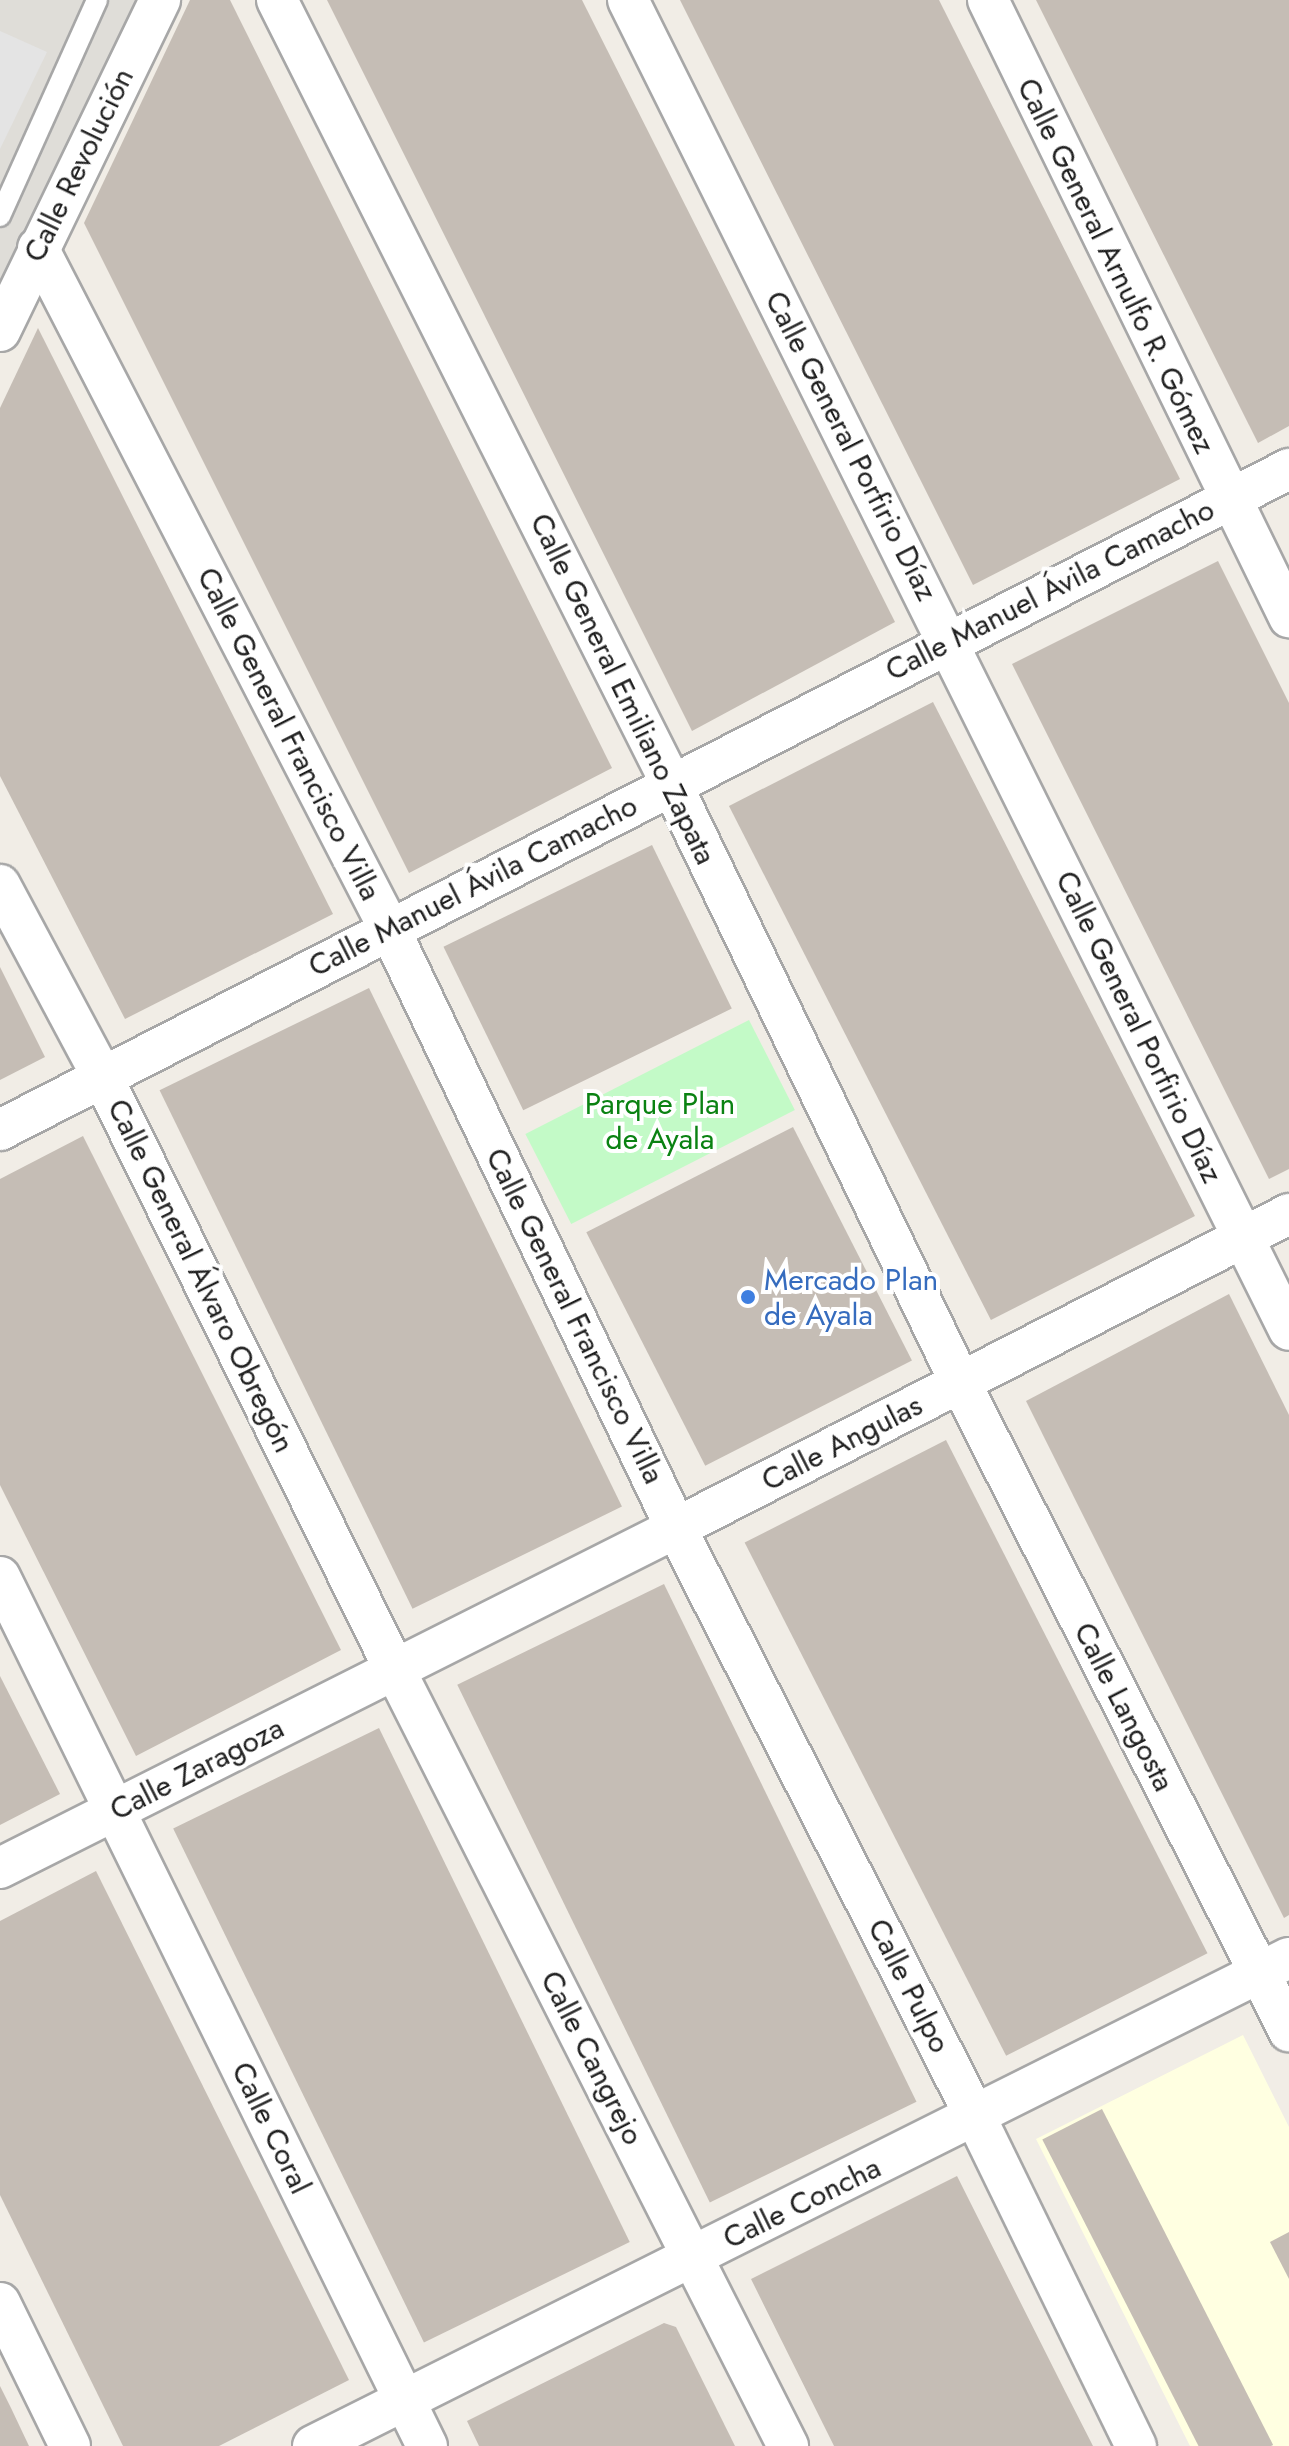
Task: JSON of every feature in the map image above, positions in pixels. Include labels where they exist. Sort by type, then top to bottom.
[{"type":"street","name":"Calle Revolución","points":[[0,331],[160,0]]},
{"type":"street","name":"Calle General Emiliano Zapata","points":[[277,0],[671,783],[960,1382]]},
{"type":"street","name":"Calle General Porfirio Díaz","points":[[628,0],[1289,1330]]},
{"type":"street","name":"Calle General Arnulfo R. Gómez","points":[[988,0],[1289,617]]},
{"type":"street","name":"Calle General Francisco Villa","points":[[38,248],[389,928],[676,1528]]},
{"type":"street","name":"Calle Manuel Ávila Camacho","points":[[0,1130],[671,783],[1289,469]]},
{"type":"street","name":"Calle General Álvaro Obregón","points":[[0,885],[103,1078],[395,1670]]},
{"type":"street","name":"Calle Angulas","points":[[395,1670],[1289,1214]]},
{"type":"street","name":"Calle Langosta","points":[[960,1382],[1274,1965],[1289,2031]]},
{"type":"street","name":"Calle Pulpo","points":[[676,1528],[976,2118],[1136,2446]]},
{"type":"street","name":"Calle Coral","points":[[0,1577],[427,2446]]},
{"type":"street","name":"Calle Zaragoza","points":[[0,1868],[395,1670]]},
{"type":"street","name":"Calle Cangrejo","points":[[395,1670],[788,2446]]},
{"type":"street","name":"Calle Concha","points":[[313,2446],[976,2118],[1274,1965]]},
{"type":"street","points":[[0,2303],[70,2446]]},
{"type":"lane","points":[[0,216],[97,0]]},
{"type":"shaded area","points":[[0,0],[141,0],[0,297]]},
{"type":"shaded area","points":[[0,31],[47,52],[0,149]]},
{"type":"shaded area","points":[[1243,2035],[1289,2127],[1289,2446],[1190,2446],[1036,2139]]},
{"type":"green space","name":"Parque Plan de Ayala","points":[[749,1020],[795,1110],[571,1224],[525,1134]]},
{"type":"building","points":[[190,0],[230,0],[612,768],[409,873],[84,223]]},
{"type":"building","points":[[327,0],[582,0],[895,622],[692,731]]},
{"type":"building","points":[[680,0],[939,0],[1180,479],[973,585]]},
{"type":"building","points":[[1036,0],[1289,0],[1289,426],[1258,443]]},
{"type":"building","points":[[38,328],[333,914],[125,1019],[0,776],[0,408]]},
{"type":"building","points":[[1218,561],[1289,703],[1289,1169],[1269,1179],[1012,664]]},
{"type":"building","points":[[933,702],[1195,1216],[991,1320],[729,806]]},
{"type":"building","points":[[652,845],[732,1009],[523,1110],[443,947]]},
{"type":"building","points":[[0,967],[45,1057],[0,1080]]},
{"type":"building","points":[[369,988],[622,1507],[413,1609],[160,1090]]},
{"type":"building","name":"Mercado Plan de Ayala","points":[[793,1127],[912,1360],[705,1466],[586,1232]]},
{"type":"building","points":[[83,1136],[341,1650],[136,1756],[0,1485],[0,1179]]},
{"type":"building","points":[[1229,1294],[1289,1415],[1289,1915],[1284,1918],[1026,1401]]},
{"type":"building","points":[[946,1440],[1207,1953],[1006,2056],[745,1543]]},
{"type":"building","points":[[664,1584],[917,2102],[710,2203],[457,1685]]},
{"type":"building","points":[[0,1676],[60,1794],[0,1825]]},
{"type":"building","points":[[379,1728],[630,2242],[424,2342],[173,1828]]},
{"type":"building","points":[[96,1871],[349,2380],[219,2446],[123,2446],[0,2195],[0,1921]]},
{"type":"building","points":[[1102,2109],[1273,2445],[1199,2446],[1042,2139]]},
{"type":"building","points":[[957,2176],[1093,2446],[834,2446],[751,2279]]},
{"type":"building","points":[[1289,2232],[1289,2279],[1270,2242]]},
{"type":"building","points":[[664,2323],[676,2327],[735,2446],[479,2446],[467,2421]]},
{"type":"building","points":[[0,2386],[11,2408],[29,2446],[0,2446]]},
{"type":"place","name":"Mercado Plan de Ayala","points":[[748,1297]]}]
